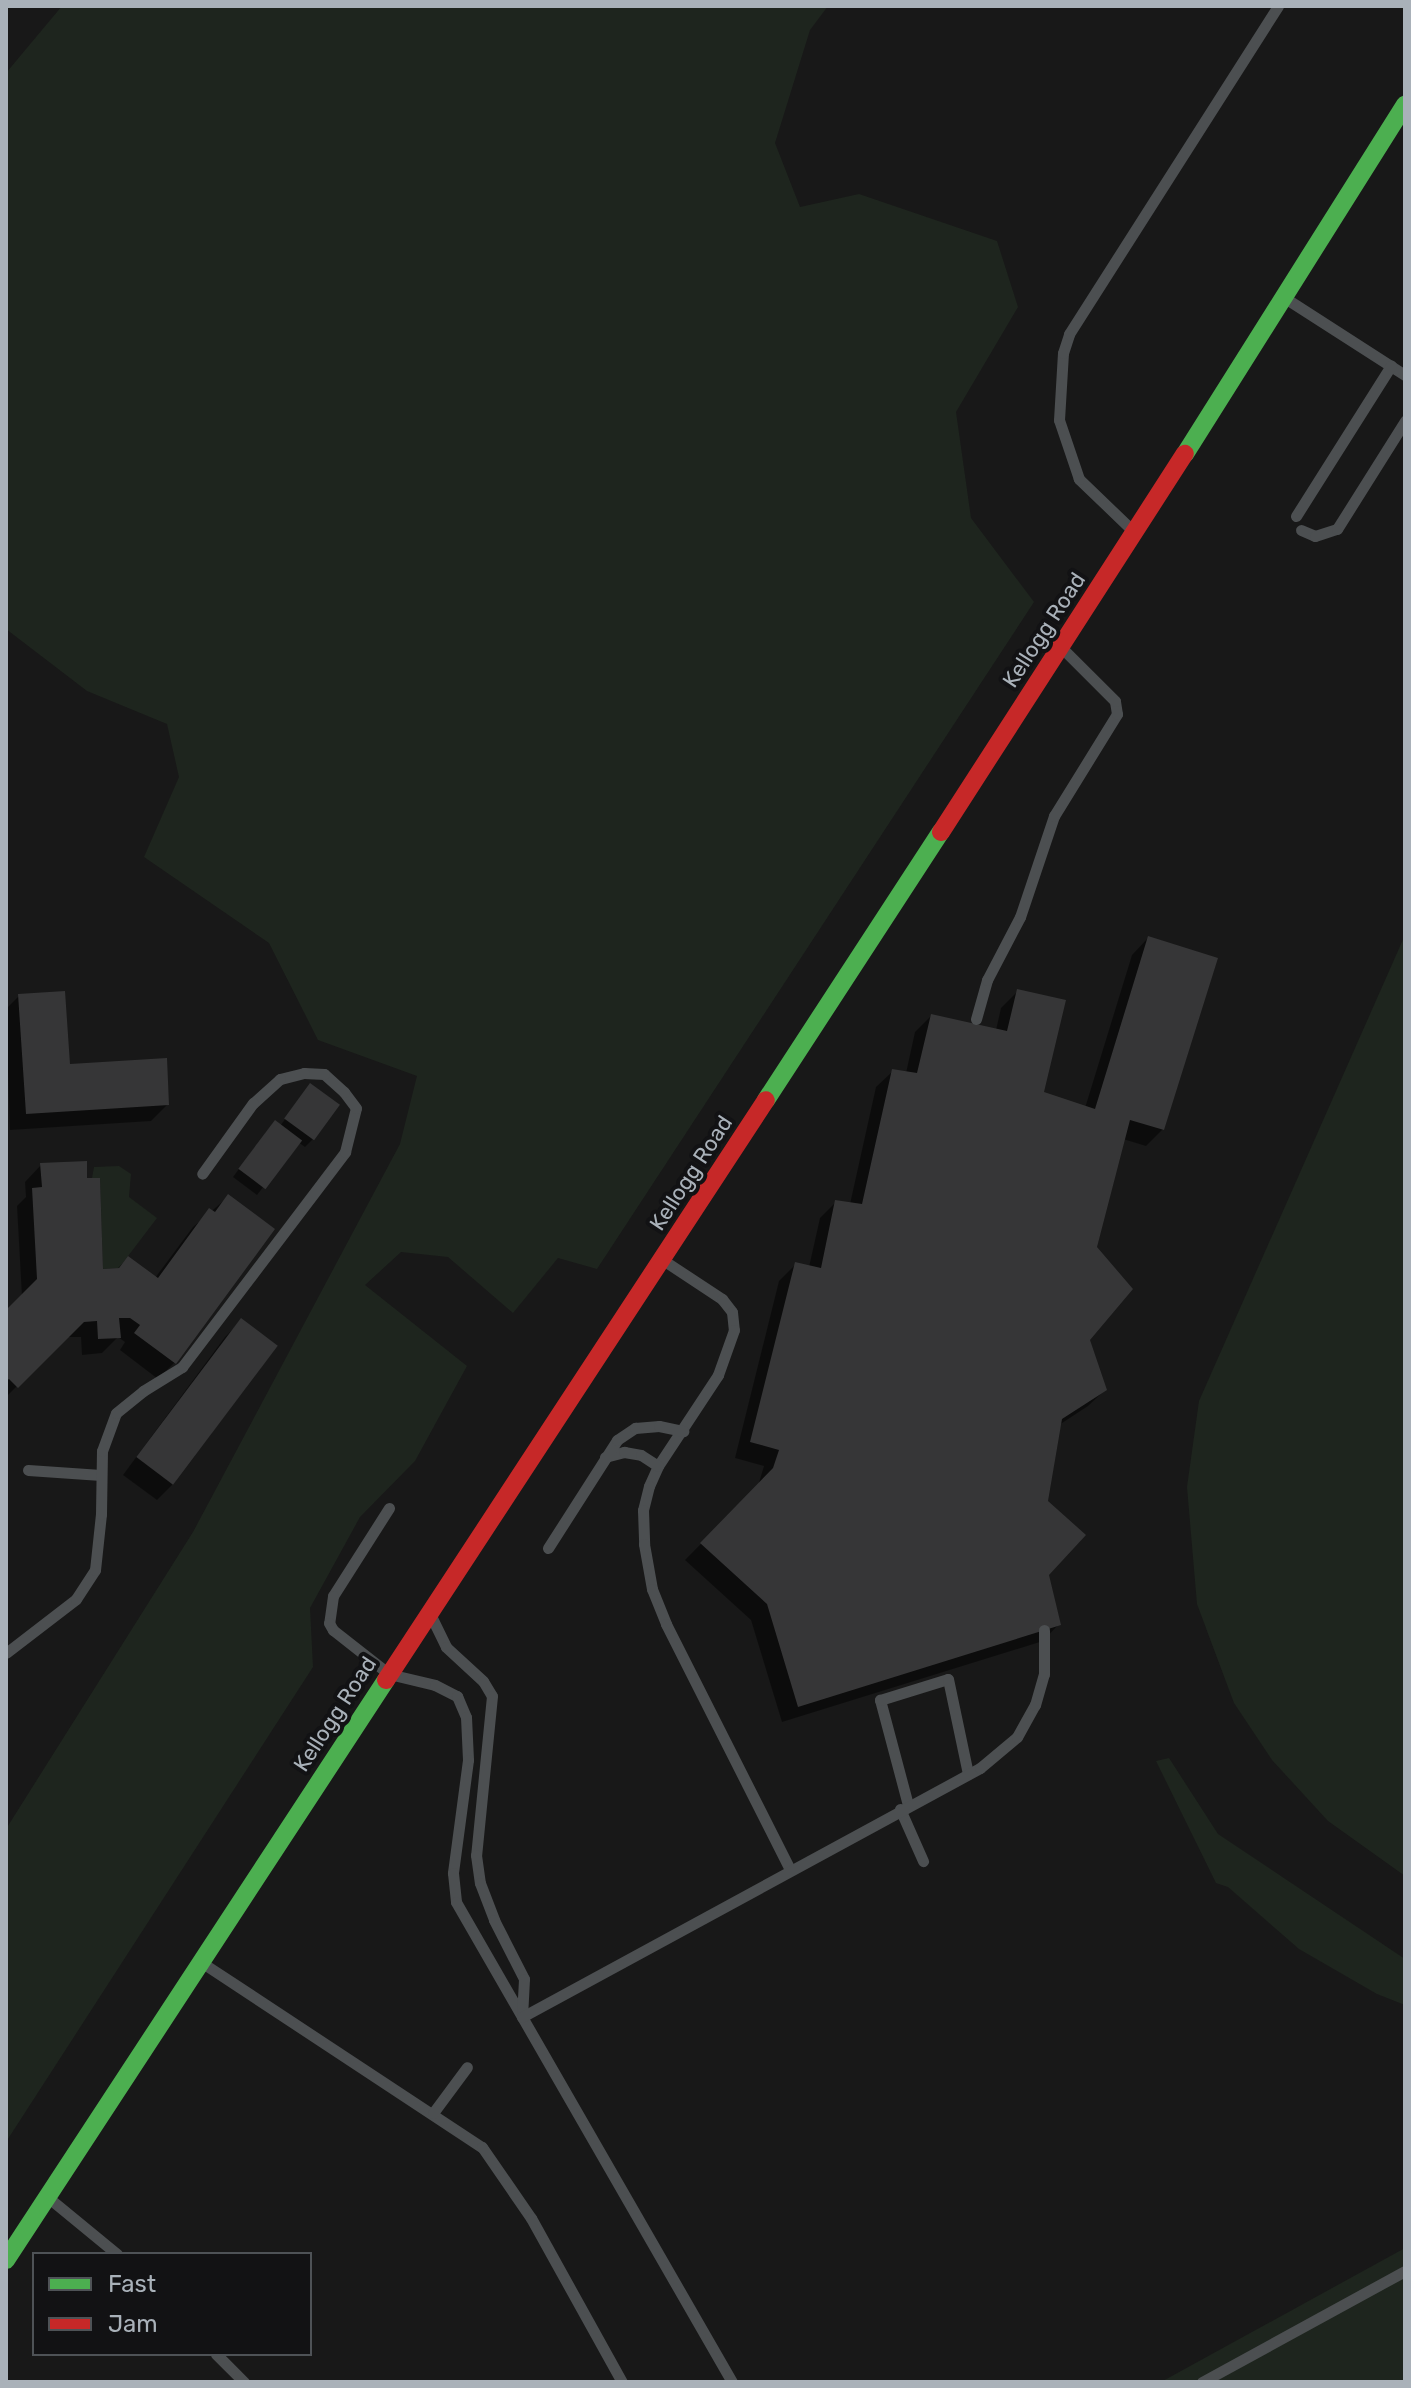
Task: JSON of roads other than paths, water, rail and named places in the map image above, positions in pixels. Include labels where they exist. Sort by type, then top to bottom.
[{"type":"main road","name":"Kellogg Road","points":[[6,2260],[1062,648],[1405,104]]},
{"type":"lane","points":[[1135,533],[1079,479],[1059,420],[1063,353],[1069,334],[1278,6]]},
{"type":"lane","points":[[1284,298],[1405,375]]},
{"type":"lane","points":[[1296,516],[1391,366]]},
{"type":"lane","points":[[1301,530],[1315,536],[1337,529],[1405,421]]},
{"type":"lane","points":[[976,1019],[987,980],[1020,917],[1054,816],[1117,714],[1115,701],[1062,648]]},
{"type":"lane","points":[[6,1653],[76,1599],[95,1570],[102,1451],[116,1413],[143,1391],[182,1367],[345,1152],[356,1108],[324,1074],[304,1073],[280,1079],[253,1103],[202,1174]]},
{"type":"lane","points":[[663,1260],[722,1299],[732,1312],[734,1330],[718,1375],[658,1466],[643,1510],[644,1544],[652,1589],[666,1624],[790,1870]]},
{"type":"lane","points":[[548,1548],[617,1440],[635,1428],[659,1426],[683,1431]]},
{"type":"lane","points":[[605,1457],[624,1452],[641,1455],[658,1466]]},
{"type":"lane","points":[[28,1470],[101,1475]]},
{"type":"lane","points":[[389,1508],[333,1596],[329,1610],[333,1630],[389,1674],[435,1685],[457,1696],[466,1717],[468,1760],[453,1873],[456,1902],[732,2382]]},
{"type":"lane","points":[[429,1612],[446,1647],[483,1681],[492,1696],[476,1855],[480,1883],[494,1920],[524,1979],[522,2017]]},
{"type":"lane","points":[[522,2017],[968,1774],[1017,1737],[1035,1705],[1044,1674],[1044,1630]]},
{"type":"lane","points":[[923,1861],[904,1807],[880,1700],[948,1679],[968,1774]]},
{"type":"lane","points":[[202,1962],[482,2147],[531,2218],[622,2382]]},
{"type":"lane","points":[[433,2113],[467,2067]]},
{"type":"lane","points":[[47,2197],[115,2252]]},
{"type":"lane","points":[[1202,2382],[1405,2271]]},
{"type":"lane","points":[[218,2356],[244,2382]]}]
